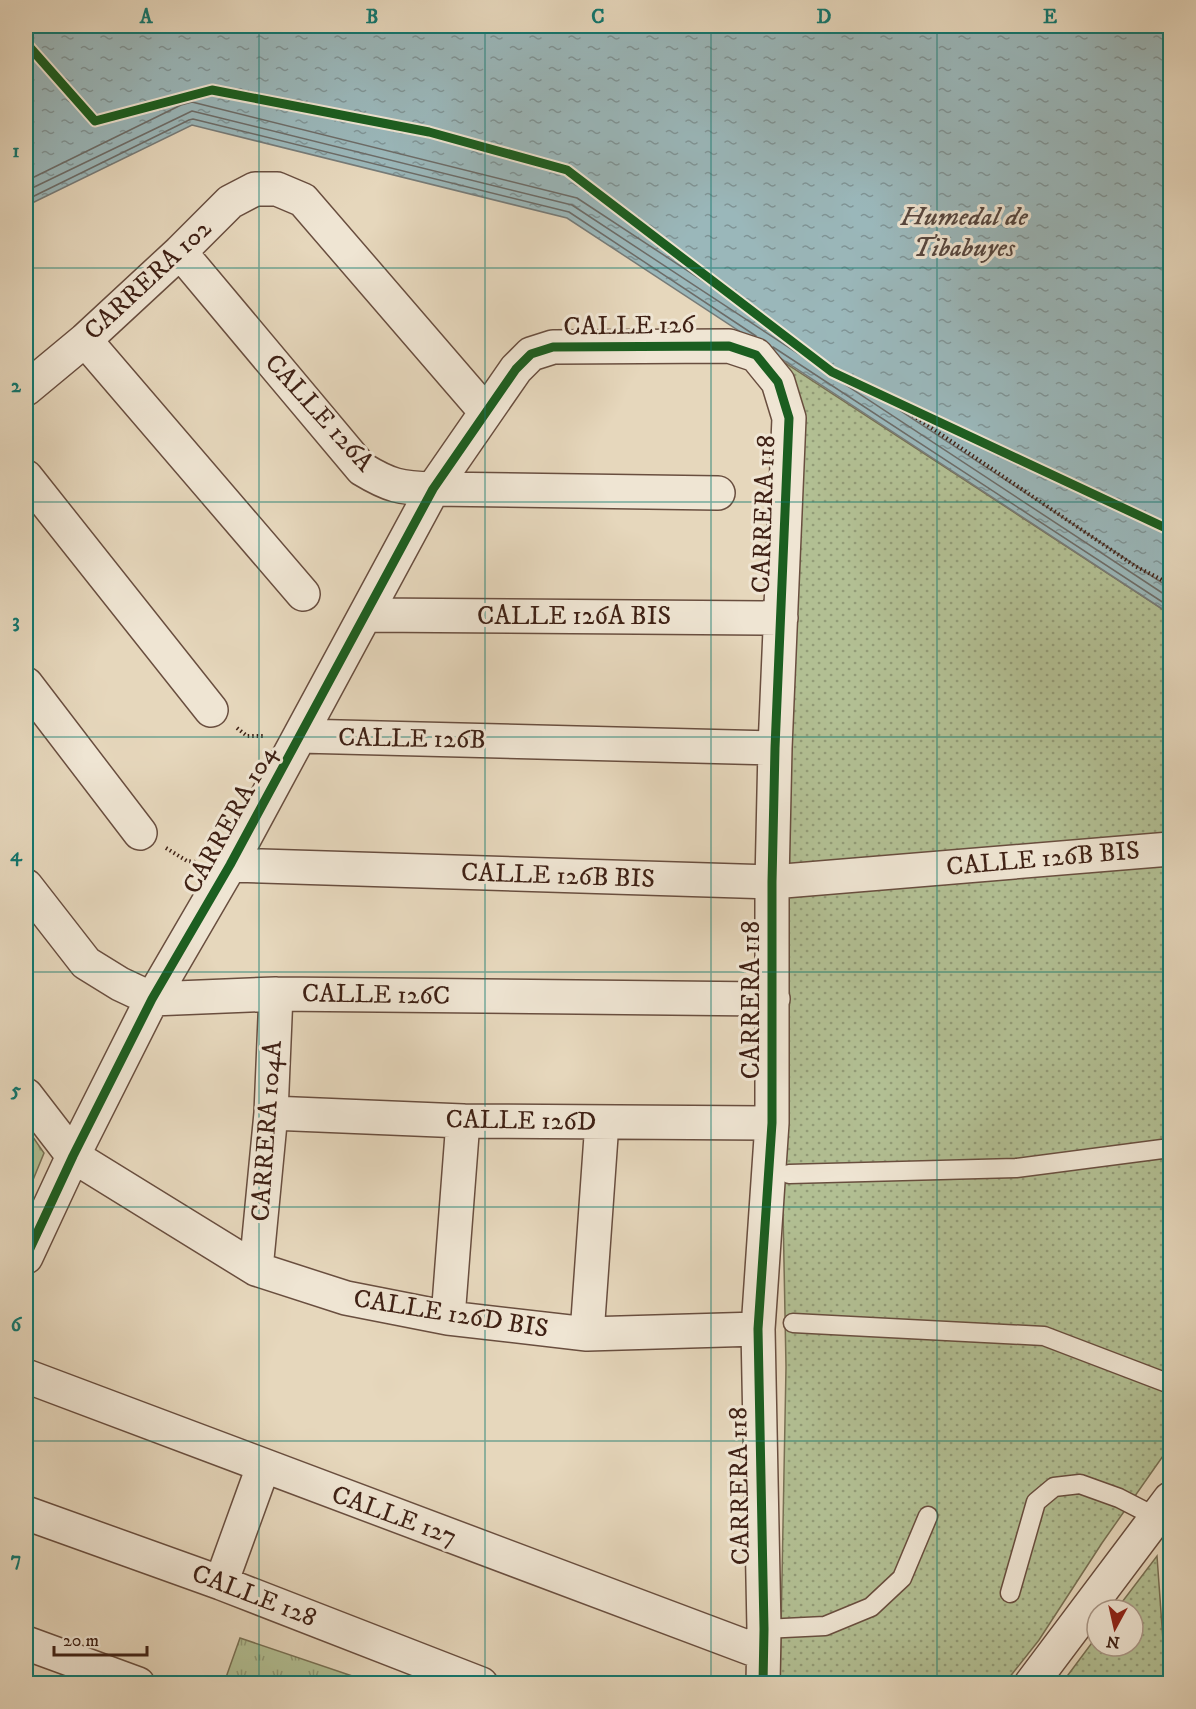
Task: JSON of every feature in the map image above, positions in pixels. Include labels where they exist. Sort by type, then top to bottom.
[{"type":"street","name":"CARRERA 102","points":[[26,389],[85,340],[230,202],[255,189],[277,189],[303,200],[485,411]]},
{"type":"street","name":"CALLE 126A","points":[[180,252],[362,469],[385,483],[409,488],[433,489],[718,493]]},
{"type":"street","points":[[85,340],[303,594]]},
{"type":"street","name":"CALLE 126","points":[[485,411],[516,369],[531,354],[553,347],[729,346]]},
{"type":"street","name":"CARRERA 118","points":[[729,346],[756,355],[778,382],[789,418],[775,748],[772,882],[772,1123],[758,1329],[763,1655]]},
{"type":"street","name":"CARRERA 104","points":[[26,1257],[73,1156],[152,999],[230,866],[433,489],[485,411]]},
{"type":"street","points":[[26,477],[212,710]]},
{"type":"street","name":"CALLE 126A BIS","points":[[367,615],[781,618]]},
{"type":"street","points":[[26,684],[140,833]]},
{"type":"street","name":"CALLE 126B","points":[[300,736],[775,748]]},
{"type":"street","name":"CALLE 126B BIS","points":[[230,866],[772,882],[1170,849]]},
{"type":"street","name":"CALLE 126C","points":[[26,886],[86,963],[120,984],[152,999],[276,994],[773,999]]},
{"type":"street","name":"CARRERA 104A","points":[[256,1269],[271,1113],[276,994]]},
{"type":"street","points":[[26,1095],[73,1156]]},
{"type":"street","name":"CALLE 126D","points":[[271,1113],[463,1121],[772,1123]]},
{"type":"street","points":[[448,1318],[463,1121]]},
{"type":"street","points":[[587,1334],[602,1122]]},
{"type":"street","name":"CALLE 126D BIS","points":[[73,1156],[256,1269],[346,1298],[448,1318],[587,1334],[758,1329]]},
{"type":"street","name":"CALLE 127","points":[[26,1376],[763,1655]]},
{"type":"street","points":[[221,1583],[262,1467]]},
{"type":"street","name":"CALLE 128","points":[[26,1513],[221,1583],[481,1683]]},
{"type":"street","points":[[1032,1683],[1166,1517]]},
{"type":"street","points":[[26,1643],[138,1683]]},
{"type":"lane","points":[[789,1174],[1016,1168],[1170,1148]]},
{"type":"lane","points":[[793,1323],[1044,1336],[1170,1384]]},
{"type":"lane","points":[[1010,1593],[1036,1502],[1054,1487],[1080,1484],[1166,1517]]},
{"type":"lane","points":[[763,1655],[871,1607],[902,1578],[928,1516]]},
{"type":"path","points":[[873,390],[947,425]]},
{"type":"path","points":[[883,395],[1135,566],[1170,584]]},
{"type":"path","points":[[140,833],[187,861],[230,866]]},
{"type":"green space","points":[[747,338],[1170,614],[1170,1046],[1165,1150],[1170,1198],[1170,1446],[1102,1543],[1039,1640],[1005,1683],[780,1683],[786,1367],[780,1054],[796,415]]},
{"type":"green space","points":[[26,1127],[44,1153],[26,1197]]},
{"type":"green space","points":[[1157,1556],[1166,1683],[1062,1683],[1085,1652],[1085,1658],[1145,1658],[1145,1598],[1125,1598]]},
{"type":"green space","points":[[240,1638],[373,1683],[224,1683]]},
{"type":"water","name":"Humedal de Tibabuyes","points":[[26,26],[1170,26],[1170,614],[567,218],[192,125],[26,206]]},
{"type":"cycle path","points":[[26,43],[95,121],[212,90],[429,132],[567,170],[832,372],[1170,530]]},
{"type":"cycle path","points":[[26,1257],[73,1156],[152,999],[230,865],[433,489],[516,369],[531,354],[553,347],[729,346],[756,355],[778,382],[789,418],[775,748],[772,882],[772,1123],[758,1329],[763,1684]]}]
